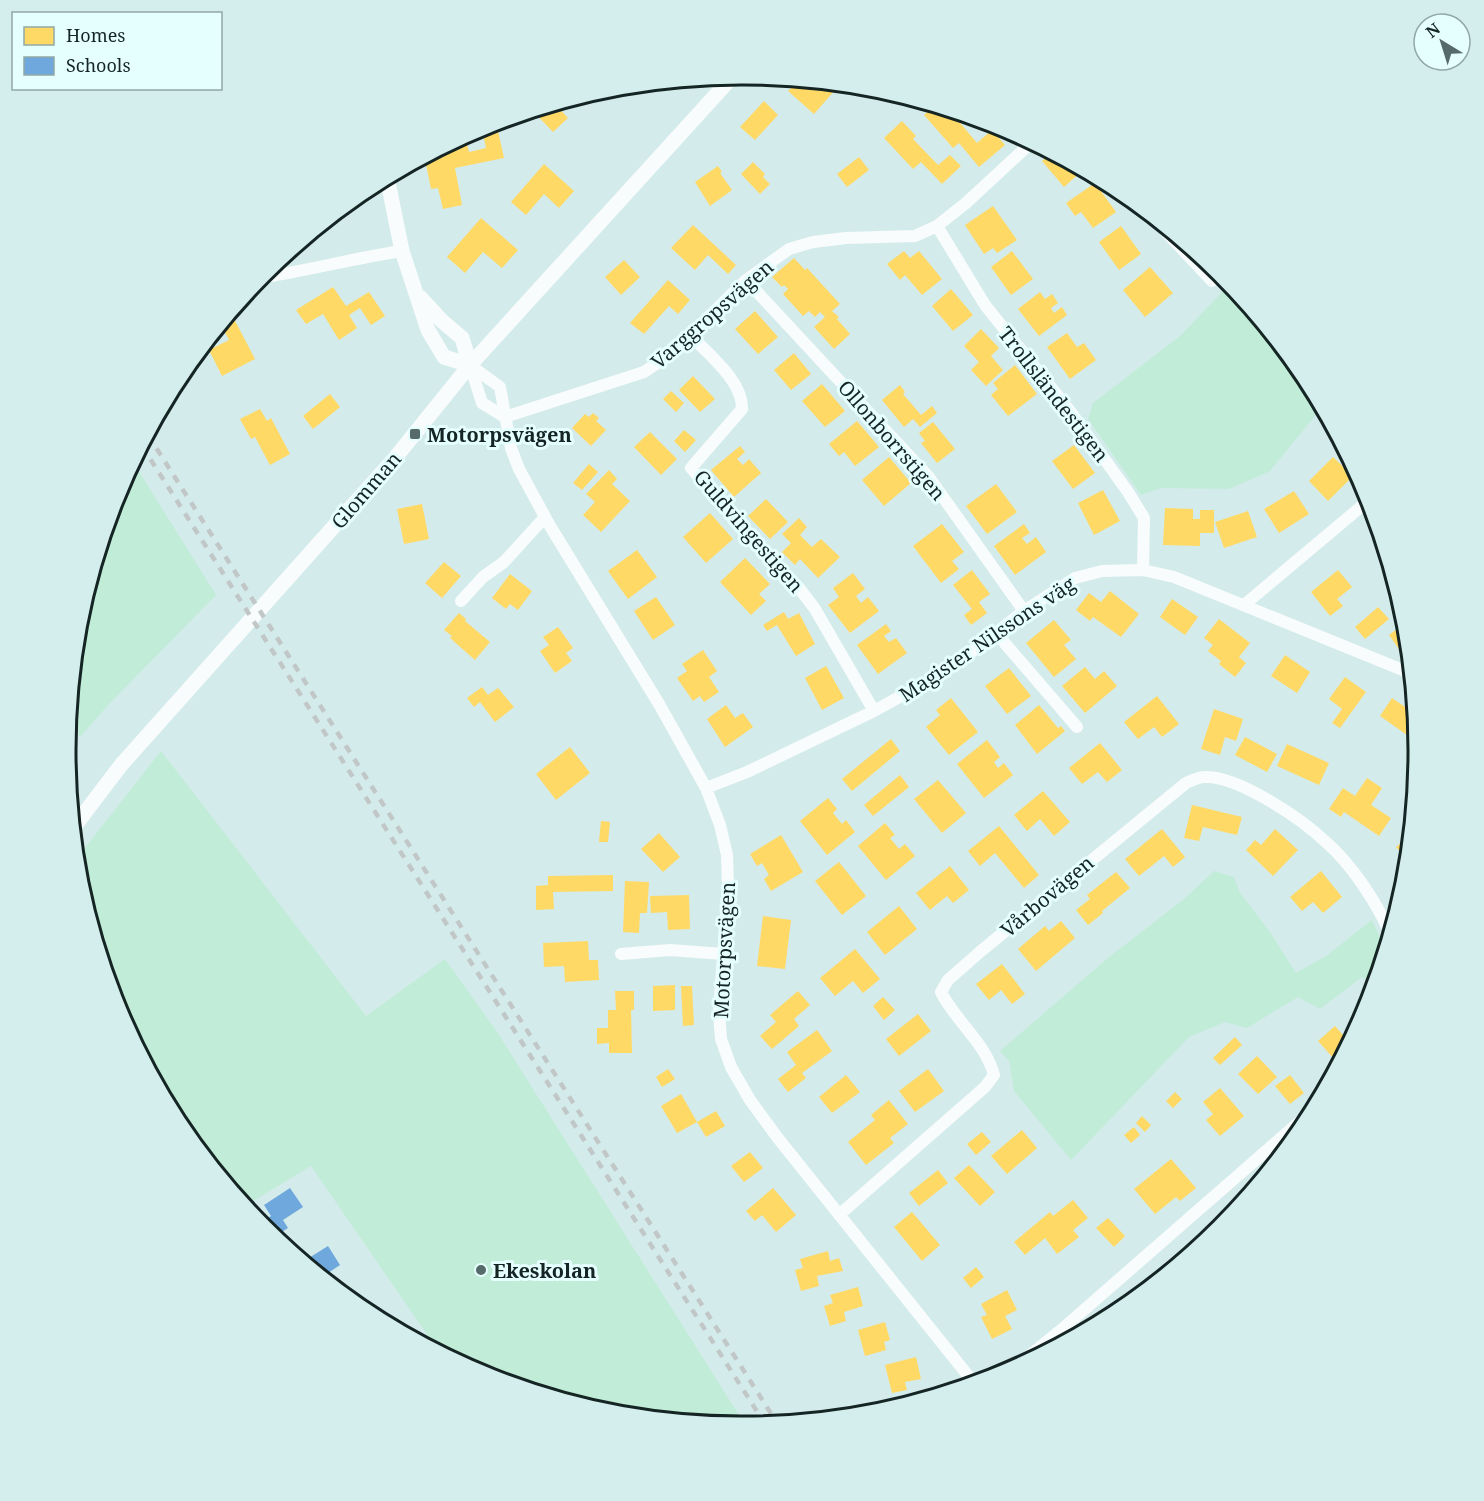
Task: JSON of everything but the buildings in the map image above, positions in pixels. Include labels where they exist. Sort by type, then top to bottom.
[{"type":"street","name":"Glomman","points":[[80,819],[121,765],[389,465],[470,365],[725,85]]},
{"type":"street","name":"Varggropsvägen","points":[[505,417],[644,372],[671,354],[746,280],[789,249],[813,242],[846,238],[889,239],[915,236],[938,226],[1025,149]]},
{"type":"street","points":[[389,186],[402,251],[429,330],[444,357],[470,365]]},
{"type":"street","name":"Trollsländestigen","points":[[938,226],[985,305],[1070,411],[1139,509],[1144,518],[1143,570]]},
{"type":"street","points":[[276,276],[370,255],[402,251]]},
{"type":"street","points":[[1191,260],[1212,282]]},
{"type":"street","name":"Ollonborrstigen","points":[[746,280],[928,476],[1024,611]]},
{"type":"street","points":[[417,294],[442,321],[462,338],[482,403],[505,417]]},
{"type":"street","name":"Guldvingestigen","points":[[690,335],[735,383],[743,398],[742,409],[691,468],[744,531],[815,609],[874,711]]},
{"type":"street","name":"Motorpsvägen","points":[[470,365],[500,387],[511,448],[519,470],[545,517],[659,704],[706,788],[720,825],[727,855],[728,888],[719,1012],[722,1039],[731,1067],[750,1100],[777,1137],[968,1376]]},
{"type":"street","points":[[1244,605],[1361,507]]},
{"type":"street","points":[[461,601],[483,577],[504,562],[545,517]]},
{"type":"street","name":"Magister Nilssons väg","points":[[706,788],[747,772],[874,711],[932,679],[1024,611],[1076,578],[1102,572],[1143,570],[1174,577],[1403,671]]},
{"type":"street","points":[[996,633],[1077,727]]},
{"type":"street","name":"Vårbovägen","points":[[839,1215],[985,1087],[994,1075],[991,1063],[975,1038],[944,999],[941,992],[948,980],[1186,783],[1203,777],[1227,781],[1253,791],[1294,818],[1328,843],[1353,873],[1385,922]]},
{"type":"street","points":[[621,954],[670,950],[723,954]]},
{"type":"street","points":[[1047,1341],[1285,1135]]},
{"type":"green space","points":[[1223,291],[1270,345],[1316,415],[1270,471],[1229,489],[1161,488],[1141,495],[1088,419],[1093,403],[1180,336]]},
{"type":"green space","points":[[138,471],[216,595],[109,704],[80,737],[77,731],[78,707],[89,621],[112,537]]},
{"type":"green space","points":[[161,751],[366,1016],[445,959],[497,1032],[740,1416],[698,1415],[655,1410],[570,1393],[528,1381],[487,1365],[429,1337],[311,1166],[253,1201],[214,1156],[189,1120],[145,1045],[127,1005],[99,923],[84,849]]},
{"type":"green space","points":[[1214,871],[1234,877],[1240,893],[1270,932],[1296,973],[1326,956],[1372,920],[1380,938],[1366,980],[1362,977],[1320,1009],[1298,997],[1247,1028],[1225,1022],[1189,1037],[1071,1160],[1014,1091],[1009,1061],[1000,1051],[1109,957],[1183,900]]},
{"type":"railway","points":[[153,442],[772,1415]]},
{"type":"railway","points":[[147,453],[760,1416]]},
{"type":"place","name":"Motorpsvägen","points":[[415,434]]},
{"type":"place","name":"Ekeskolan","points":[[481,1270]]}]
